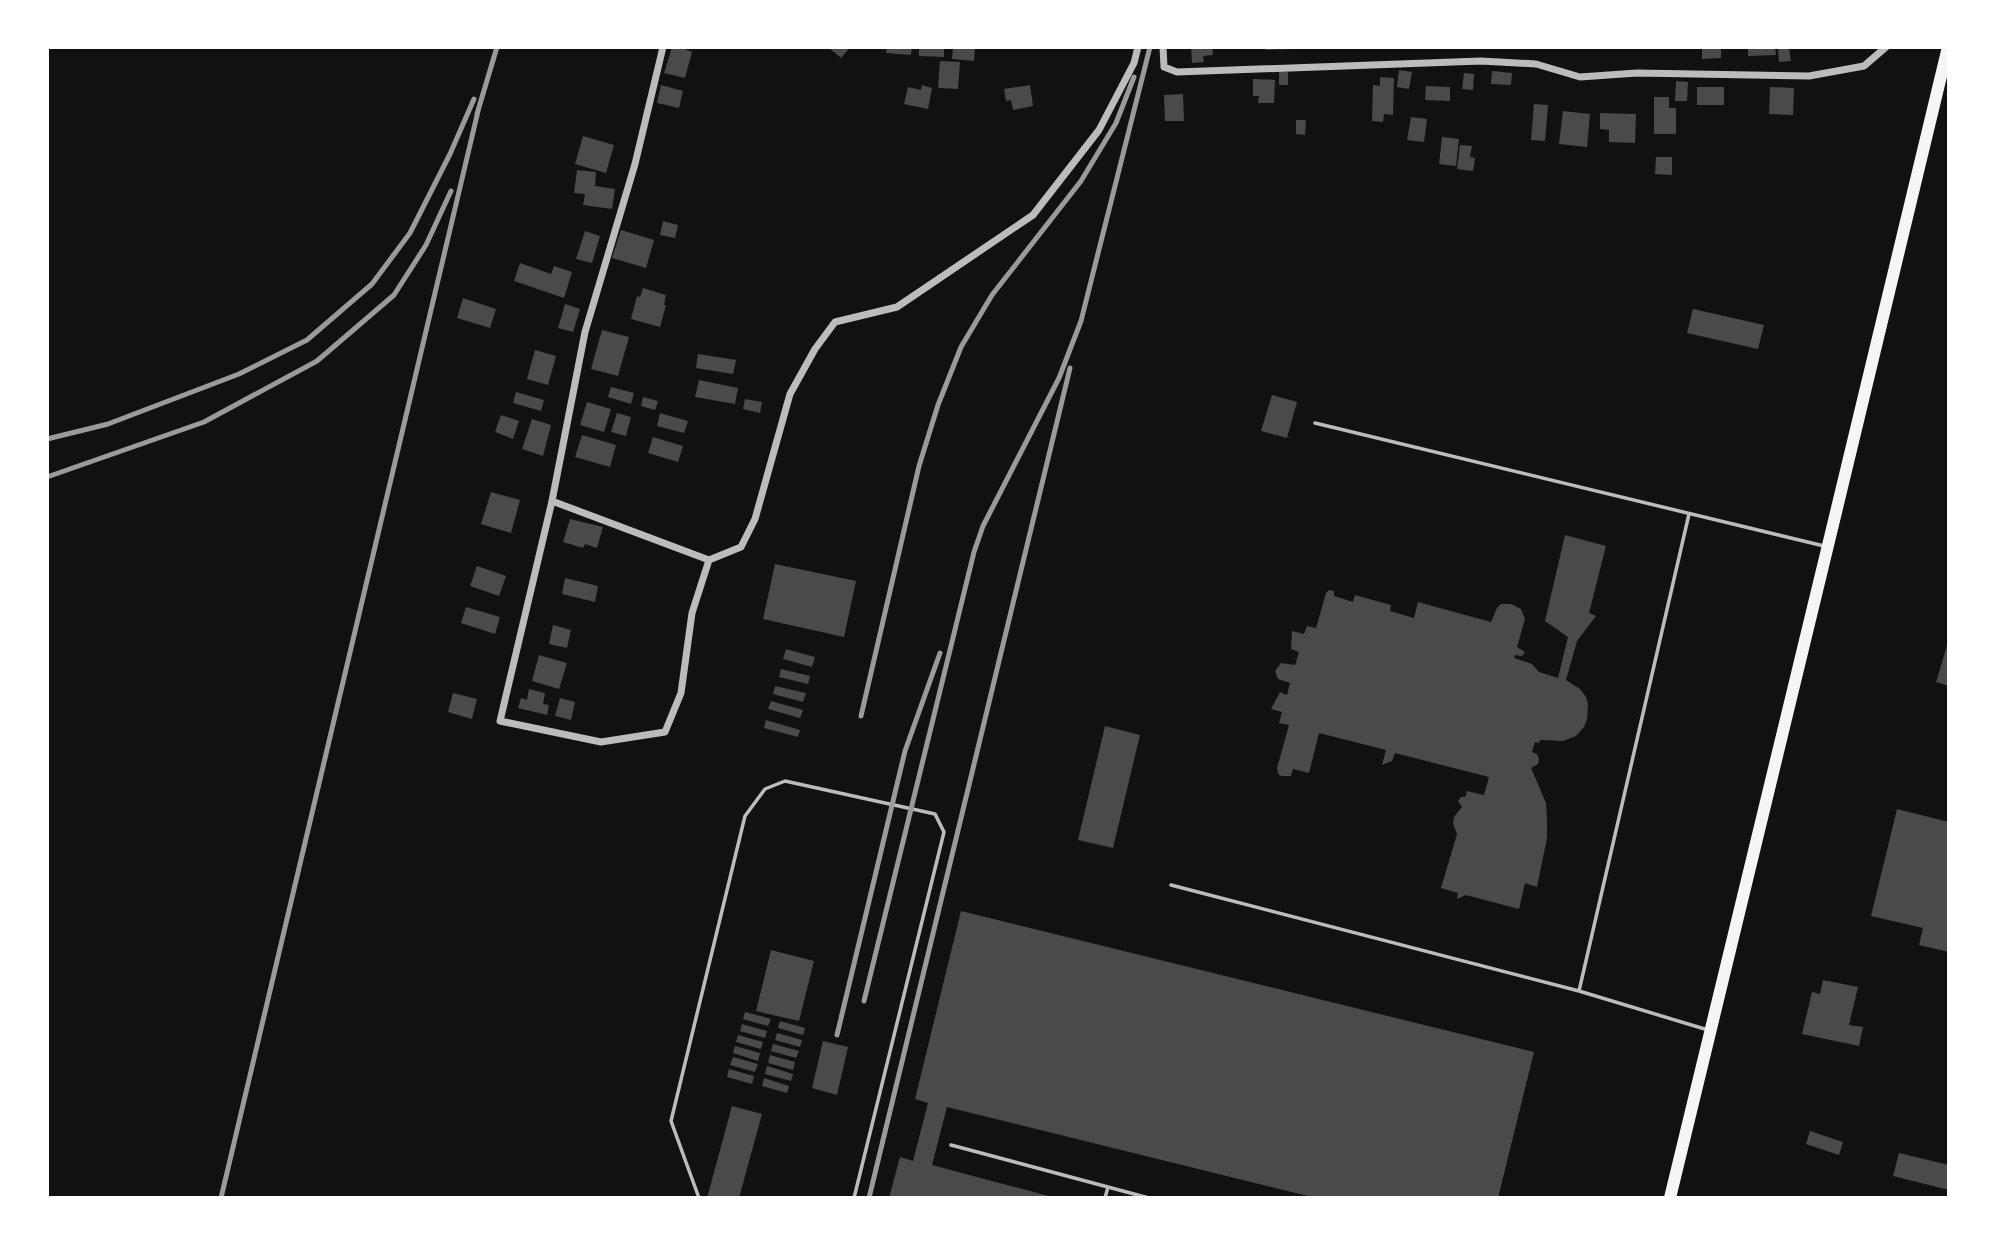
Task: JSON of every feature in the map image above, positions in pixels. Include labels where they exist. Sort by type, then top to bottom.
[{"type":"main road","points":[[1670,1198],[1948,47]]},
{"type":"street","points":[[663,47],[635,164],[585,332],[552,501],[500,720],[601,742],[665,732],[681,693],[692,613],[709,560]]},
{"type":"street","points":[[552,501],[709,560],[741,547],[755,519],[790,394],[815,349],[835,322],[897,307],[1033,215],[1099,131],[1134,63],[1138,47]]},
{"type":"street","points":[[1163,47],[1164,67],[1177,72],[1480,61],[1536,64],[1580,76],[1637,73],[1809,76],[1864,66],[1886,47]]},
{"type":"lane","points":[[1315,423],[1826,547]]},
{"type":"lane","points":[[1579,991],[1689,514]]},
{"type":"lane","points":[[698,1198],[671,1121],[745,816],[765,789],[785,781],[935,814],[944,832],[854,1198]]},
{"type":"lane","points":[[1171,886],[1579,991],[1710,1030]]},
{"type":"lane","points":[[951,1145],[1149,1198]]},
{"type":"lane","points":[[1105,1198],[1108,1187]]},
{"type":"building","points":[[672,47],[692,52],[685,78],[664,73]]},
{"type":"building","points":[[828,47],[850,47],[841,58]]},
{"type":"building","points":[[887,47],[912,47],[911,55],[886,53]]},
{"type":"building","points":[[919,47],[944,47],[944,57],[919,56]]},
{"type":"building","points":[[953,47],[975,47],[974,61],[952,59]]},
{"type":"building","points":[[1191,47],[1212,47],[1213,55],[1203,56],[1204,62],[1192,63]]},
{"type":"building","points":[[1266,47],[1292,47],[1292,49],[1266,50]]},
{"type":"building","points":[[1702,47],[1721,47],[1721,58],[1702,59]]},
{"type":"building","points":[[1748,47],[1775,47],[1776,55],[1748,56]]},
{"type":"building","points":[[1789,48],[1791,61],[1779,62],[1778,49]]},
{"type":"building","points":[[940,61],[960,62],[958,89],[938,88]]},
{"type":"building","points":[[1399,70],[1412,72],[1409,89],[1397,87]]},
{"type":"building","points":[[1492,71],[1512,73],[1511,85],[1491,84]]},
{"type":"building","points":[[1279,72],[1288,72],[1288,85],[1279,85]]},
{"type":"building","points":[[1464,73],[1474,74],[1473,90],[1462,89]]},
{"type":"building","points":[[1380,77],[1394,78],[1393,115],[1384,114],[1383,122],[1372,121],[1373,85],[1380,86]]},
{"type":"building","points":[[1253,79],[1275,80],[1274,103],[1258,103],[1259,96],[1253,96]]},
{"type":"building","points":[[1676,81],[1688,82],[1687,101],[1675,101]]},
{"type":"building","points":[[661,85],[683,91],[679,108],[657,103]]},
{"type":"building","points":[[922,85],[932,88],[928,109],[904,104],[908,87],[921,90]]},
{"type":"building","points":[[1030,85],[1033,106],[1013,110],[1011,100],[1006,101],[1004,89]]},
{"type":"building","points":[[1426,86],[1450,87],[1450,101],[1425,100]]},
{"type":"building","points":[[1697,87],[1724,87],[1724,105],[1697,105]]},
{"type":"building","points":[[1770,87],[1794,88],[1793,115],[1769,114]]},
{"type":"building","points":[[1183,94],[1184,121],[1165,121],[1164,95]]},
{"type":"building","points":[[1654,97],[1669,97],[1669,108],[1676,108],[1676,134],[1654,134]]},
{"type":"building","points":[[1534,104],[1548,105],[1545,141],[1531,140]]},
{"type":"building","points":[[1563,111],[1590,114],[1587,147],[1559,144]]},
{"type":"building","points":[[1600,113],[1636,114],[1635,143],[1609,142],[1609,130],[1600,129]]},
{"type":"building","points":[[1411,117],[1427,119],[1424,142],[1407,140]]},
{"type":"building","points":[[1296,120],[1306,120],[1305,135],[1296,134]]},
{"type":"building","points":[[583,136],[614,145],[606,173],[575,164]]},
{"type":"building","points":[[1442,137],[1459,139],[1456,166],[1439,164]]},
{"type":"building","points":[[1460,145],[1472,146],[1470,157],[1475,158],[1473,171],[1457,169]]},
{"type":"building","points":[[1656,157],[1672,157],[1672,175],[1655,174]]},
{"type":"building","points":[[577,170],[596,172],[595,186],[615,189],[612,209],[583,205],[585,194],[574,193]]},
{"type":"building","points":[[663,221],[678,225],[675,238],[660,235]]},
{"type":"building","points":[[621,230],[654,240],[646,268],[612,258]]},
{"type":"building","points":[[585,231],[600,236],[592,263],[576,259]]},
{"type":"building","points":[[520,263],[551,274],[554,266],[572,272],[564,298],[514,281]]},
{"type":"building","points":[[643,288],[666,295],[660,327],[631,319],[637,296],[640,297]]},
{"type":"building","points":[[463,298],[496,309],[490,328],[457,318]]},
{"type":"building","points":[[565,304],[580,309],[573,332],[558,328]]},
{"type":"building","points":[[1693,309],[1764,325],[1758,349],[1687,333]]},
{"type":"building","points":[[602,330],[629,337],[618,376],[591,369]]},
{"type":"building","points":[[535,350],[556,356],[548,385],[527,379]]},
{"type":"building","points":[[698,354],[736,360],[733,374],[696,368]]},
{"type":"building","points":[[699,380],[738,388],[735,404],[695,397]]},
{"type":"building","points":[[611,387],[634,393],[631,404],[608,397]]},
{"type":"building","points":[[516,392],[544,400],[541,411],[513,403]]},
{"type":"building","points":[[1272,395],[1297,402],[1287,438],[1261,431]]},
{"type":"building","points":[[643,397],[658,401],[655,410],[641,406]]},
{"type":"building","points":[[745,399],[762,402],[760,413],[743,409]]},
{"type":"building","points":[[587,402],[611,409],[604,432],[580,425]]},
{"type":"building","points":[[617,413],[631,417],[626,436],[611,432]]},
{"type":"building","points":[[660,413],[688,421],[684,433],[657,426]]},
{"type":"building","points":[[501,415],[519,421],[513,439],[495,432]]},
{"type":"building","points":[[532,419],[551,425],[543,456],[522,449]]},
{"type":"building","points":[[582,435],[616,445],[610,467],[575,457]]},
{"type":"building","points":[[653,437],[683,446],[678,462],[648,453]]},
{"type":"building","points":[[491,492],[520,500],[511,533],[481,524]]},
{"type":"building","points":[[570,519],[603,527],[597,548],[585,544],[583,548],[563,542]]},
{"type":"building","points":[[1565,535],[1606,546],[1589,613],[1596,616],[1577,641],[1566,680],[1580,689],[1586,697],[1587,719],[1576,736],[1563,741],[1540,740],[1539,743],[1535,742],[1532,752],[1537,754],[1539,759],[1538,764],[1531,768],[1546,803],[1547,818],[1547,838],[1537,887],[1525,883],[1519,909],[1466,895],[1457,899],[1458,893],[1441,888],[1457,834],[1453,823],[1462,807],[1458,801],[1465,797],[1467,791],[1484,795],[1489,777],[1395,753],[1392,761],[1382,765],[1386,750],[1319,733],[1309,773],[1293,769],[1291,776],[1281,776],[1277,768],[1289,725],[1279,723],[1282,712],[1271,709],[1280,692],[1287,695],[1290,683],[1278,679],[1275,671],[1281,663],[1295,665],[1299,652],[1291,649],[1292,631],[1304,634],[1307,626],[1316,628],[1329,590],[1334,591],[1334,596],[1353,602],[1355,595],[1391,605],[1390,611],[1414,618],[1418,602],[1491,622],[1501,604],[1511,604],[1521,609],[1525,619],[1517,647],[1525,652],[1522,656],[1515,655],[1514,658],[1532,664],[1539,672],[1558,678],[1568,637],[1545,621]]},
{"type":"building","points":[[775,564],[856,581],[844,637],[763,619]]},
{"type":"building","points":[[477,566],[506,576],[499,596],[470,586]]},
{"type":"building","points":[[565,578],[598,586],[595,602],[562,594]]},
{"type":"building","points":[[466,607],[500,617],[495,634],[461,623]]},
{"type":"building","points":[[553,625],[571,630],[567,648],[549,644]]},
{"type":"building","points":[[1949,639],[1949,686],[1936,682]]},
{"type":"building","points":[[786,649],[815,657],[812,667],[783,659]]},
{"type":"building","points":[[539,655],[567,663],[559,689],[532,681]]},
{"type":"building","points":[[781,669],[810,676],[808,684],[779,677]]},
{"type":"building","points":[[775,686],[806,693],[803,702],[773,694]]},
{"type":"building","points":[[529,689],[545,693],[543,704],[549,705],[547,715],[518,708],[521,698],[527,700]]},
{"type":"building","points":[[453,693],[477,699],[472,719],[448,712]]},
{"type":"building","points":[[560,698],[575,702],[571,720],[555,716]]},
{"type":"building","points":[[771,701],[803,710],[800,718],[768,709]]},
{"type":"building","points":[[766,720],[800,730],[798,737],[764,728]]},
{"type":"building","points":[[1105,726],[1140,735],[1113,848],[1078,840]]},
{"type":"building","points":[[1897,809],[1949,822],[1949,952],[1919,945],[1923,928],[1871,916]]},
{"type":"building","points":[[961,911],[1534,1052],[1498,1198],[1316,1198],[947,1107],[932,1165],[1056,1198],[889,1198],[900,1157],[913,1161],[928,1103],[915,1099]]},
{"type":"building","points":[[771,950],[814,961],[799,1021],[756,1011]]},
{"type":"building","points":[[1823,980],[1858,987],[1849,1025],[1863,1027],[1859,1046],[1802,1034],[1812,992],[1820,994]]},
{"type":"building","points":[[745,1012],[771,1019],[768,1026],[743,1019]]},
{"type":"building","points":[[780,1021],[805,1028],[803,1035],[778,1028]]},
{"type":"building","points":[[742,1024],[767,1031],[765,1038],[740,1031]]},
{"type":"building","points":[[777,1033],[802,1040],[800,1047],[775,1040]]},
{"type":"building","points":[[738,1035],[763,1042],[761,1049],[736,1042]]},
{"type":"building","points":[[823,1041],[848,1047],[837,1095],[812,1088]]},
{"type":"building","points":[[773,1044],[799,1051],[796,1058],[771,1051]]},
{"type":"building","points":[[735,1046],[760,1053],[758,1061],[733,1053]]},
{"type":"building","points":[[770,1055],[795,1062],[793,1070],[768,1063]]},
{"type":"building","points":[[733,1057],[758,1064],[755,1072],[730,1065]]},
{"type":"building","points":[[767,1066],[793,1074],[791,1081],[765,1074]]},
{"type":"building","points":[[729,1069],[754,1076],[752,1084],[727,1077]]},
{"type":"building","points":[[764,1078],[789,1086],[787,1093],[762,1086]]},
{"type":"building","points":[[732,1106],[762,1114],[739,1198],[707,1198]]},
{"type":"building","points":[[1810,1131],[1843,1142],[1839,1155],[1806,1144]]},
{"type":"building","points":[[1899,1153],[1949,1165],[1949,1190],[1893,1176]]},
{"type":"railway","points":[[477,114],[497,47]]},
{"type":"railway","points":[[864,1001],[974,552],[983,526],[1059,378],[1081,321],[1150,47]]},
{"type":"railway","points":[[861,716],[919,466],[938,405],[961,347],[992,295],[1081,181],[1116,123],[1134,77]]},
{"type":"railway","points":[[47,439],[108,424],[239,374],[307,340],[372,284],[410,233],[474,99]]},
{"type":"railway","points":[[221,1198],[479,107]]},
{"type":"railway","points":[[47,477],[204,422],[317,361],[394,295],[426,245],[451,191]]},
{"type":"railway","points":[[869,1198],[1070,368]]},
{"type":"railway","points":[[837,1035],[905,751],[940,653]]}]
